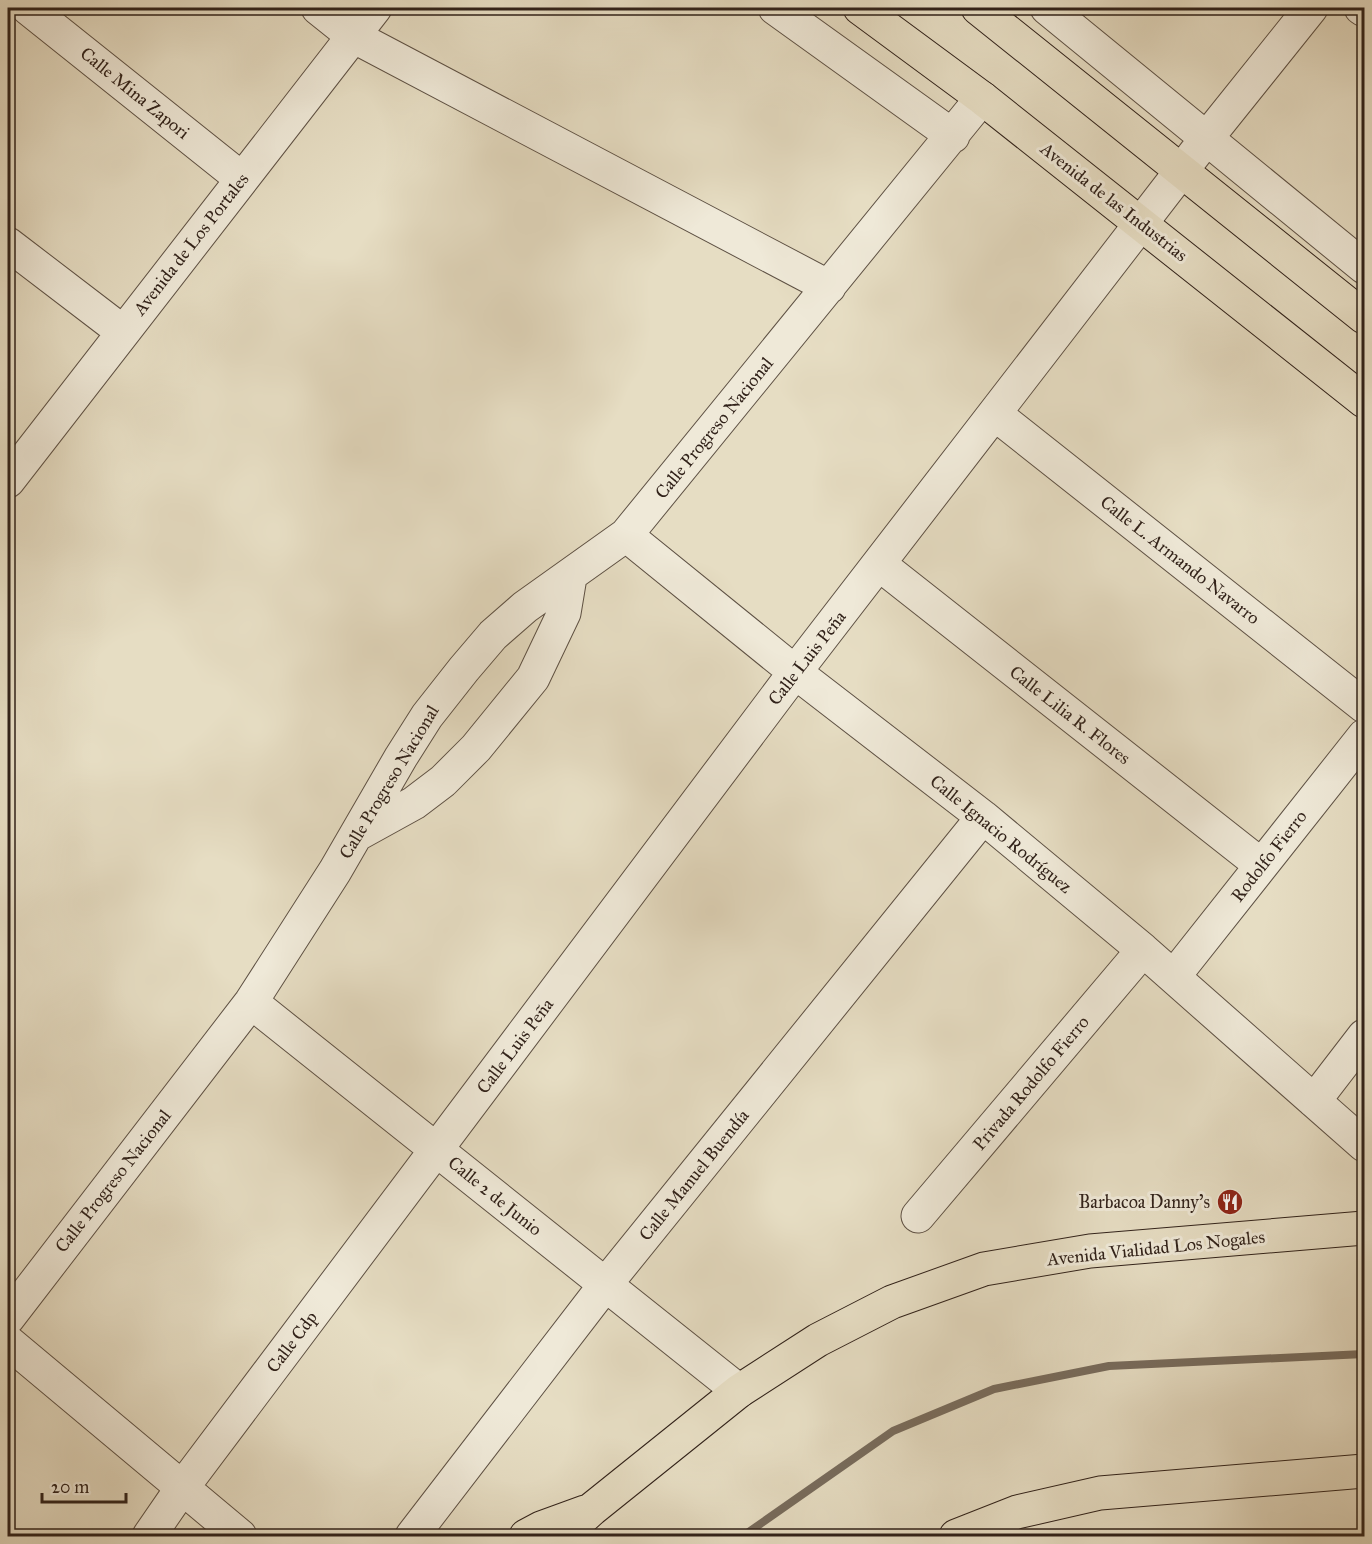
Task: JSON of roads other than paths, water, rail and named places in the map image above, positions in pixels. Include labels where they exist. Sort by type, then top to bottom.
[{"type":"main road","name":"Avenida de las Industrias","points":[[860,8],[982,98],[1365,401]]},
{"type":"main road","points":[[978,8],[1365,317]]},
{"type":"main road","name":"Avenida Vialidad Los Nogales","points":[[562,1536],[739,1390],[818,1340],[892,1302],[984,1269],[1089,1251],[1365,1228]]},
{"type":"main road","points":[[956,1536],[1017,1512],[1100,1493],[1365,1471]]},
{"type":"main road","points":[[526,1536],[592,1509]]},
{"type":"street","name":"Calle Mina Zapori","points":[[28,8],[242,179]]},
{"type":"street","points":[[318,8],[353,36],[829,287]]},
{"type":"street","name":"Avenida de Los Portales","points":[[8,481],[375,8]]},
{"type":"street","points":[[776,8],[952,136]]},
{"type":"street","points":[[1183,171],[1311,8]]},
{"type":"street","points":[[1056,10],[1206,139],[1365,267]]},
{"type":"street","name":"Calle Progreso Nacional","points":[[8,1318],[251,1002],[335,871],[422,724],[464,669],[493,635],[525,607],[626,535],[982,98]]},
{"type":"street","name":"Calle Luis Peña","points":[[437,1150],[795,672],[1183,171]]},
{"type":"street","points":[[13,260],[123,332]]},
{"type":"street","name":"Calle L. Armando Navarro","points":[[995,414],[1365,706]]},
{"type":"street","name":"Calle Ignacio Rodríguez","points":[[626,535],[795,672],[983,817],[1174,976],[1365,1145]]},
{"type":"street","name":"Calle Lilia R. Flores","points":[[879,564],[1261,865]]},
{"type":"street","points":[[355,836],[414,802],[443,781],[476,748],[533,678],[564,613],[570,577]]},
{"type":"street","name":"Rodolfo Fierro","points":[[1174,976],[1365,736]]},
{"type":"street","name":"Calle Manuel Buendía","points":[[412,1536],[605,1285],[983,817]]},
{"type":"street","name":"Privada Rodolfo Fierro","points":[[918,1216],[1143,950]]},
{"type":"street","name":"Calle 2 de Junio","points":[[251,1002],[739,1390]]},
{"type":"street","points":[[1314,1101],[1365,1036]]},
{"type":"street","name":"Calle Cdp","points":[[149,1536],[182,1488],[437,1150]]},
{"type":"street","points":[[8,1342],[240,1536]]},
{"type":"waterway","points":[[743,1536],[893,1431],[994,1389],[1109,1366],[1364,1354]]},
{"type":"place","name":"Barbacoa Danny's","points":[[1230,1202]]}]
